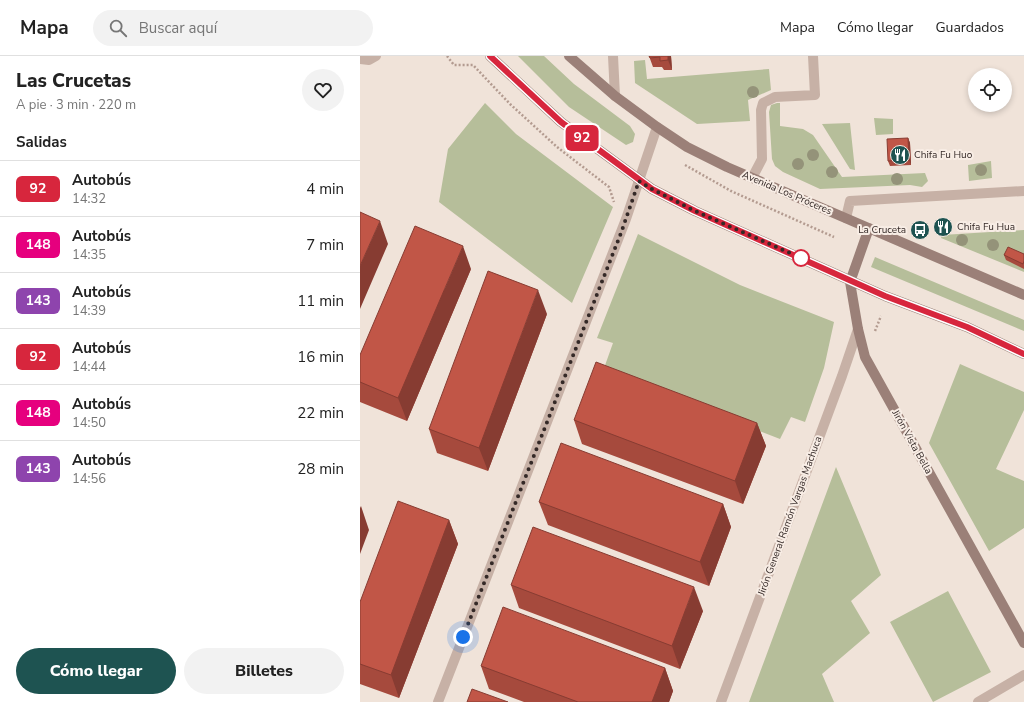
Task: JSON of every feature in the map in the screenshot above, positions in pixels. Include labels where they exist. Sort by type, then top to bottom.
[{"type":"main road","points":[[490,56],[561,122],[639,181],[652,189],[695,211],[885,296],[967,327],[1024,354]]},
{"type":"main road","name":"Avenida Los Próceres","points":[[569,56],[615,96],[687,147],[752,178],[1024,296]]},
{"type":"main road","name":"Jirón Vista Bella","points":[[869,228],[850,280],[858,329],[866,357],[1024,643]]},
{"type":"street","points":[[360,59],[369,60],[376,56]]},
{"type":"street","points":[[614,56],[615,96]]},
{"type":"street","points":[[752,178],[762,159],[761,110],[763,103],[775,97],[815,95],[813,56]]},
{"type":"street","points":[[438,702],[624,226],[657,127]]},
{"type":"street","points":[[846,218],[850,201],[1024,191]]},
{"type":"street","name":"Jirón General Ramón Vargas Machuca","points":[[721,702],[858,329]]},
{"type":"street","points":[[978,702],[1024,675]]},
{"type":"path","points":[[447,56],[454,65],[473,65],[510,104],[557,147],[609,187],[616,208]]},
{"type":"path","points":[[680,162],[693,171],[731,191],[834,237]]},
{"type":"path","points":[[873,335],[881,316]]},
{"type":"green space","points":[[518,56],[544,56],[574,84],[630,126],[635,134],[633,142],[626,145],[569,107]]},
{"type":"green space","points":[[645,60],[647,79],[769,69],[771,90],[748,100],[750,121],[697,124],[635,83],[634,61]]},
{"type":"green space","points":[[485,103],[516,134],[613,207],[572,303],[439,202],[448,149]]},
{"type":"green space","points":[[780,103],[780,126],[803,129],[813,135],[842,177],[925,173],[928,181],[922,187],[910,185],[820,189],[783,172],[775,166],[772,159],[769,112],[771,105]]},
{"type":"green space","points":[[874,118],[893,119],[893,134],[876,135]]},
{"type":"green space","points":[[850,123],[855,170],[850,169],[822,124]]},
{"type":"green space","points":[[991,161],[992,178],[969,181],[968,165]]},
{"type":"green space","points":[[1024,230],[1024,272],[941,238],[942,235]]},
{"type":"green space","points":[[638,234],[740,285],[834,322],[824,368],[805,422],[791,417],[780,439],[603,371],[613,343],[597,338]]},
{"type":"green space","points":[[875,257],[1024,320],[1024,331],[871,267]]},
{"type":"green space","points":[[960,364],[1024,392],[1024,410],[996,469],[1024,481],[1024,528],[989,551],[929,443]]},
{"type":"green space","points":[[836,467],[881,575],[851,601],[870,633],[822,674],[834,702],[749,702]]},
{"type":"green space","points":[[948,591],[991,672],[933,702],[890,622]]},
{"type":"building","points":[[649,56],[668,56],[668,60],[660,61],[660,57],[650,58]]},
{"type":"building","name":"Chifa Fu Huo","points":[[908,138],[909,160],[888,161],[887,139]]},
{"type":"building","points":[[360,212],[380,221],[360,266]]},
{"type":"building","points":[[415,226],[463,246],[398,398],[360,382],[360,355]]},
{"type":"building","points":[[1008,247],[1024,254],[1023,264],[1004,255]]},
{"type":"building","points":[[488,271],[538,290],[479,448],[429,429]]},
{"type":"building","points":[[596,362],[757,423],[735,481],[574,420]]},
{"type":"building","points":[[561,443],[723,504],[700,562],[539,502]]},
{"type":"building","points":[[398,501],[449,520],[391,675],[360,664],[360,602]]},
{"type":"building","points":[[533,527],[694,587],[672,646],[511,585]]},
{"type":"building","points":[[503,607],[665,668],[652,702],[578,702],[481,666]]},
{"type":"building","points":[[472,689],[508,702],[467,702]]},
{"type":"bus line","name":"92","points":[[490,56],[561,122],[639,181],[652,189],[695,211],[885,296],[967,327],[1024,354]]},
{"type":"place","name":"Chifa Fu Huo","points":[[900,155]]},
{"type":"place","name":"Chifa Fu Hua","points":[[943,227]]},
{"type":"place","name":"La Cruceta","points":[[920,230]]},
{"type":"route","points":[[463,637],[621,233],[639,181],[695,211],[808,261],[801,258]]}]
